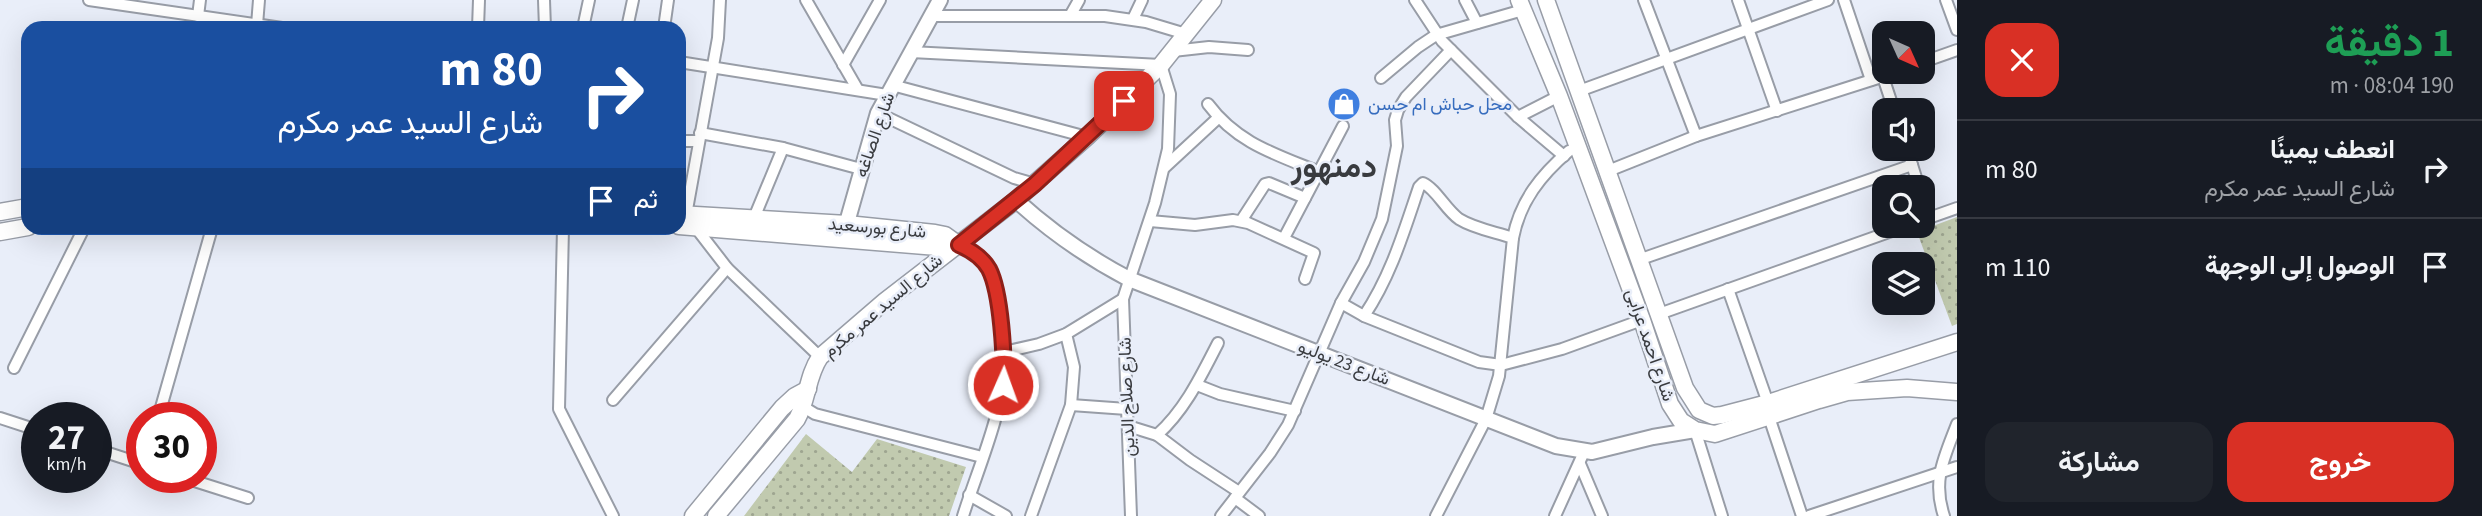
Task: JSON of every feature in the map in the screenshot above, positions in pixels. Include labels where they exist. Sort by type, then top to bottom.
[{"type":"main road","name":"شارع السيد عمر مكرم","points":[[693,516],[797,403],[808,389],[813,369],[820,357],[885,301],[1016,200],[1087,137],[1161,65],[1213,0]]},
{"type":"main road","name":"شارع احمد عرابى","points":[[1546,0],[1685,388],[1699,410],[1713,416],[1769,410],[1847,393],[1887,388],[1953,389]]},
{"type":"main road","name":"شارع احمد عرابى","points":[[1521,5],[1559,96],[1570,150],[1642,320],[1670,404],[1681,421],[1695,430],[1709,434],[1722,433],[1769,410],[1955,345]]},
{"type":"main road","points":[[0,212],[21,208]]},
{"type":"main road","name":"شارع بورسعيد","points":[[686,220],[754,218],[937,247],[959,245]]},
{"type":"main road","name":"شارع بورسعيد","points":[[686,220],[845,231]]},
{"type":"main road","points":[[0,232],[21,228]]},
{"type":"main road","name":"شارع السيد عمر مكرم","points":[[716,516],[797,419],[797,403]]},
{"type":"street","points":[[89,0],[136,4],[235,21]]},
{"type":"street","points":[[198,16],[200,0]]},
{"type":"street","points":[[257,21],[259,0]]},
{"type":"street","points":[[478,21],[479,0]]},
{"type":"street","points":[[544,0],[545,21]]},
{"type":"street","points":[[584,21],[589,0]]},
{"type":"street","points":[[628,21],[633,0]]},
{"type":"street","points":[[665,21],[668,0]]},
{"type":"street","points":[[686,214],[718,38],[720,0]]},
{"type":"street","points":[[806,0],[858,90]]},
{"type":"street","points":[[867,0],[874,11]]},
{"type":"street","points":[[843,65],[880,0]]},
{"type":"street","name":"شارع الصاغه","points":[[845,231],[878,113],[940,0]]},
{"type":"street","points":[[1070,16],[1079,0]]},
{"type":"street","points":[[1133,19],[1142,0]]},
{"type":"street","points":[[1415,0],[1437,35],[1518,117],[1570,150],[1541,178],[1526,199],[1517,220],[1501,365],[1486,418],[1436,516]]},
{"type":"street","points":[[1465,0],[1477,23]]},
{"type":"street","points":[[1644,0],[1696,136]]},
{"type":"street","points":[[1738,0],[1777,111]]},
{"type":"street","points":[[1579,92],[1828,0]]},
{"type":"street","points":[[1844,0],[1872,66]]},
{"type":"street","points":[[1947,0],[1957,30]]},
{"type":"street","points":[[1381,78],[1437,35],[1477,23],[1521,5]]},
{"type":"street","points":[[932,16],[1105,16],[1133,19],[1186,34]]},
{"type":"street","points":[[1172,51],[1209,47],[1248,50]]},
{"type":"street","points":[[1221,516],[1279,439],[1295,411],[1341,303],[1369,250],[1382,219],[1396,146],[1395,120],[1398,110],[1406,97],[1451,50]]},
{"type":"street","points":[[1936,57],[1957,50]]},
{"type":"street","points":[[911,51],[1161,65]]},
{"type":"street","points":[[686,62],[858,90],[889,90],[1087,137]]},
{"type":"street","name":"شارع صلاح الدين","points":[[1132,515],[1123,299],[1165,167],[1170,94],[1161,65]]},
{"type":"street","points":[[1608,171],[1696,136],[1872,80]]},
{"type":"street","points":[[1518,117],[1559,96]]},
{"type":"street","points":[[1208,104],[1218,118],[1237,135],[1265,150],[1319,172]]},
{"type":"street","points":[[878,113],[1014,178],[1035,184]]},
{"type":"street","points":[[1165,167],[1218,118]]},
{"type":"street","points":[[1284,239],[1343,126]]},
{"type":"street","points":[[686,140],[699,137],[783,148],[861,169]]},
{"type":"street","points":[[754,218],[783,148]]},
{"type":"street","points":[[1911,161],[1915,175]]},
{"type":"street","points":[[1641,259],[1912,165]]},
{"type":"street","points":[[1241,222],[1265,184],[1269,183],[1306,198]]},
{"type":"street","points":[[1364,316],[1392,264],[1421,184],[1429,185],[1440,201],[1459,219],[1513,238]]},
{"type":"street","name":"شارع 23 يوليو","points":[[1016,200],[1074,247],[1129,279],[1582,458],[1653,437],[1695,430]]},
{"type":"street","points":[[1935,216],[1957,208]]},
{"type":"street","points":[[686,221],[727,268],[820,357]]},
{"type":"street","points":[[1150,221],[1195,225],[1226,221],[1255,225],[1314,253],[1305,279]]},
{"type":"street","points":[[14,368],[80,235]]},
{"type":"street","points":[[163,402],[210,235]]},
{"type":"street","points":[[563,235],[559,410],[613,516]]},
{"type":"street","points":[[1659,314],[1872,238]]},
{"type":"street","points":[[959,245],[979,257],[992,277],[1004,352],[1003,385],[995,419],[962,516]]},
{"type":"street","points":[[612,400],[727,268]]},
{"type":"street","points":[[1728,289],[1802,516]]},
{"type":"street","points":[[1004,352],[1040,344],[1066,334],[1123,299]]},
{"type":"street","points":[[1341,303],[1364,316],[1479,362],[1501,365],[1562,349],[1642,320]]},
{"type":"street","points":[[1031,516],[1071,405],[1074,367],[1066,334]]},
{"type":"street","points":[[1157,435],[1170,422],[1196,385],[1217,343]]},
{"type":"street","points":[[1196,385],[1220,394],[1295,411]]},
{"type":"street","points":[[797,403],[815,414],[982,457]]},
{"type":"street","points":[[1071,405],[1127,409]]},
{"type":"street","points":[[0,418],[21,425]]},
{"type":"street","points":[[1944,516],[1939,500],[1939,472],[1957,424]]},
{"type":"street","points":[[1128,426],[1157,435],[1237,495],[1259,516]]},
{"type":"street","points":[[1695,430],[1722,516]]},
{"type":"street","points":[[1555,516],[1582,458]]},
{"type":"street","points":[[1582,458],[1602,516]]},
{"type":"street","points":[[1809,516],[1957,467]]},
{"type":"street","points":[[217,488],[248,498]]},
{"type":"street","points":[[969,495],[1006,516]]},
{"type":"green space","points":[[1957,217],[1957,324],[1952,326],[1935,280],[1935,252],[1924,252],[1919,238],[1935,238],[1935,225]]},
{"type":"green space","points":[[806,434],[852,472],[877,439],[966,467],[949,516],[744,516]]},
{"type":"place","name":"محل حباش ام حسن","points":[[1344,104]]},
{"type":"district","name":"دمنهور","points":[[1334,167]]},
{"type":"route","points":[[1003,385],[1004,352],[992,277],[979,257],[959,245],[1035,184],[1124,101]]}]
